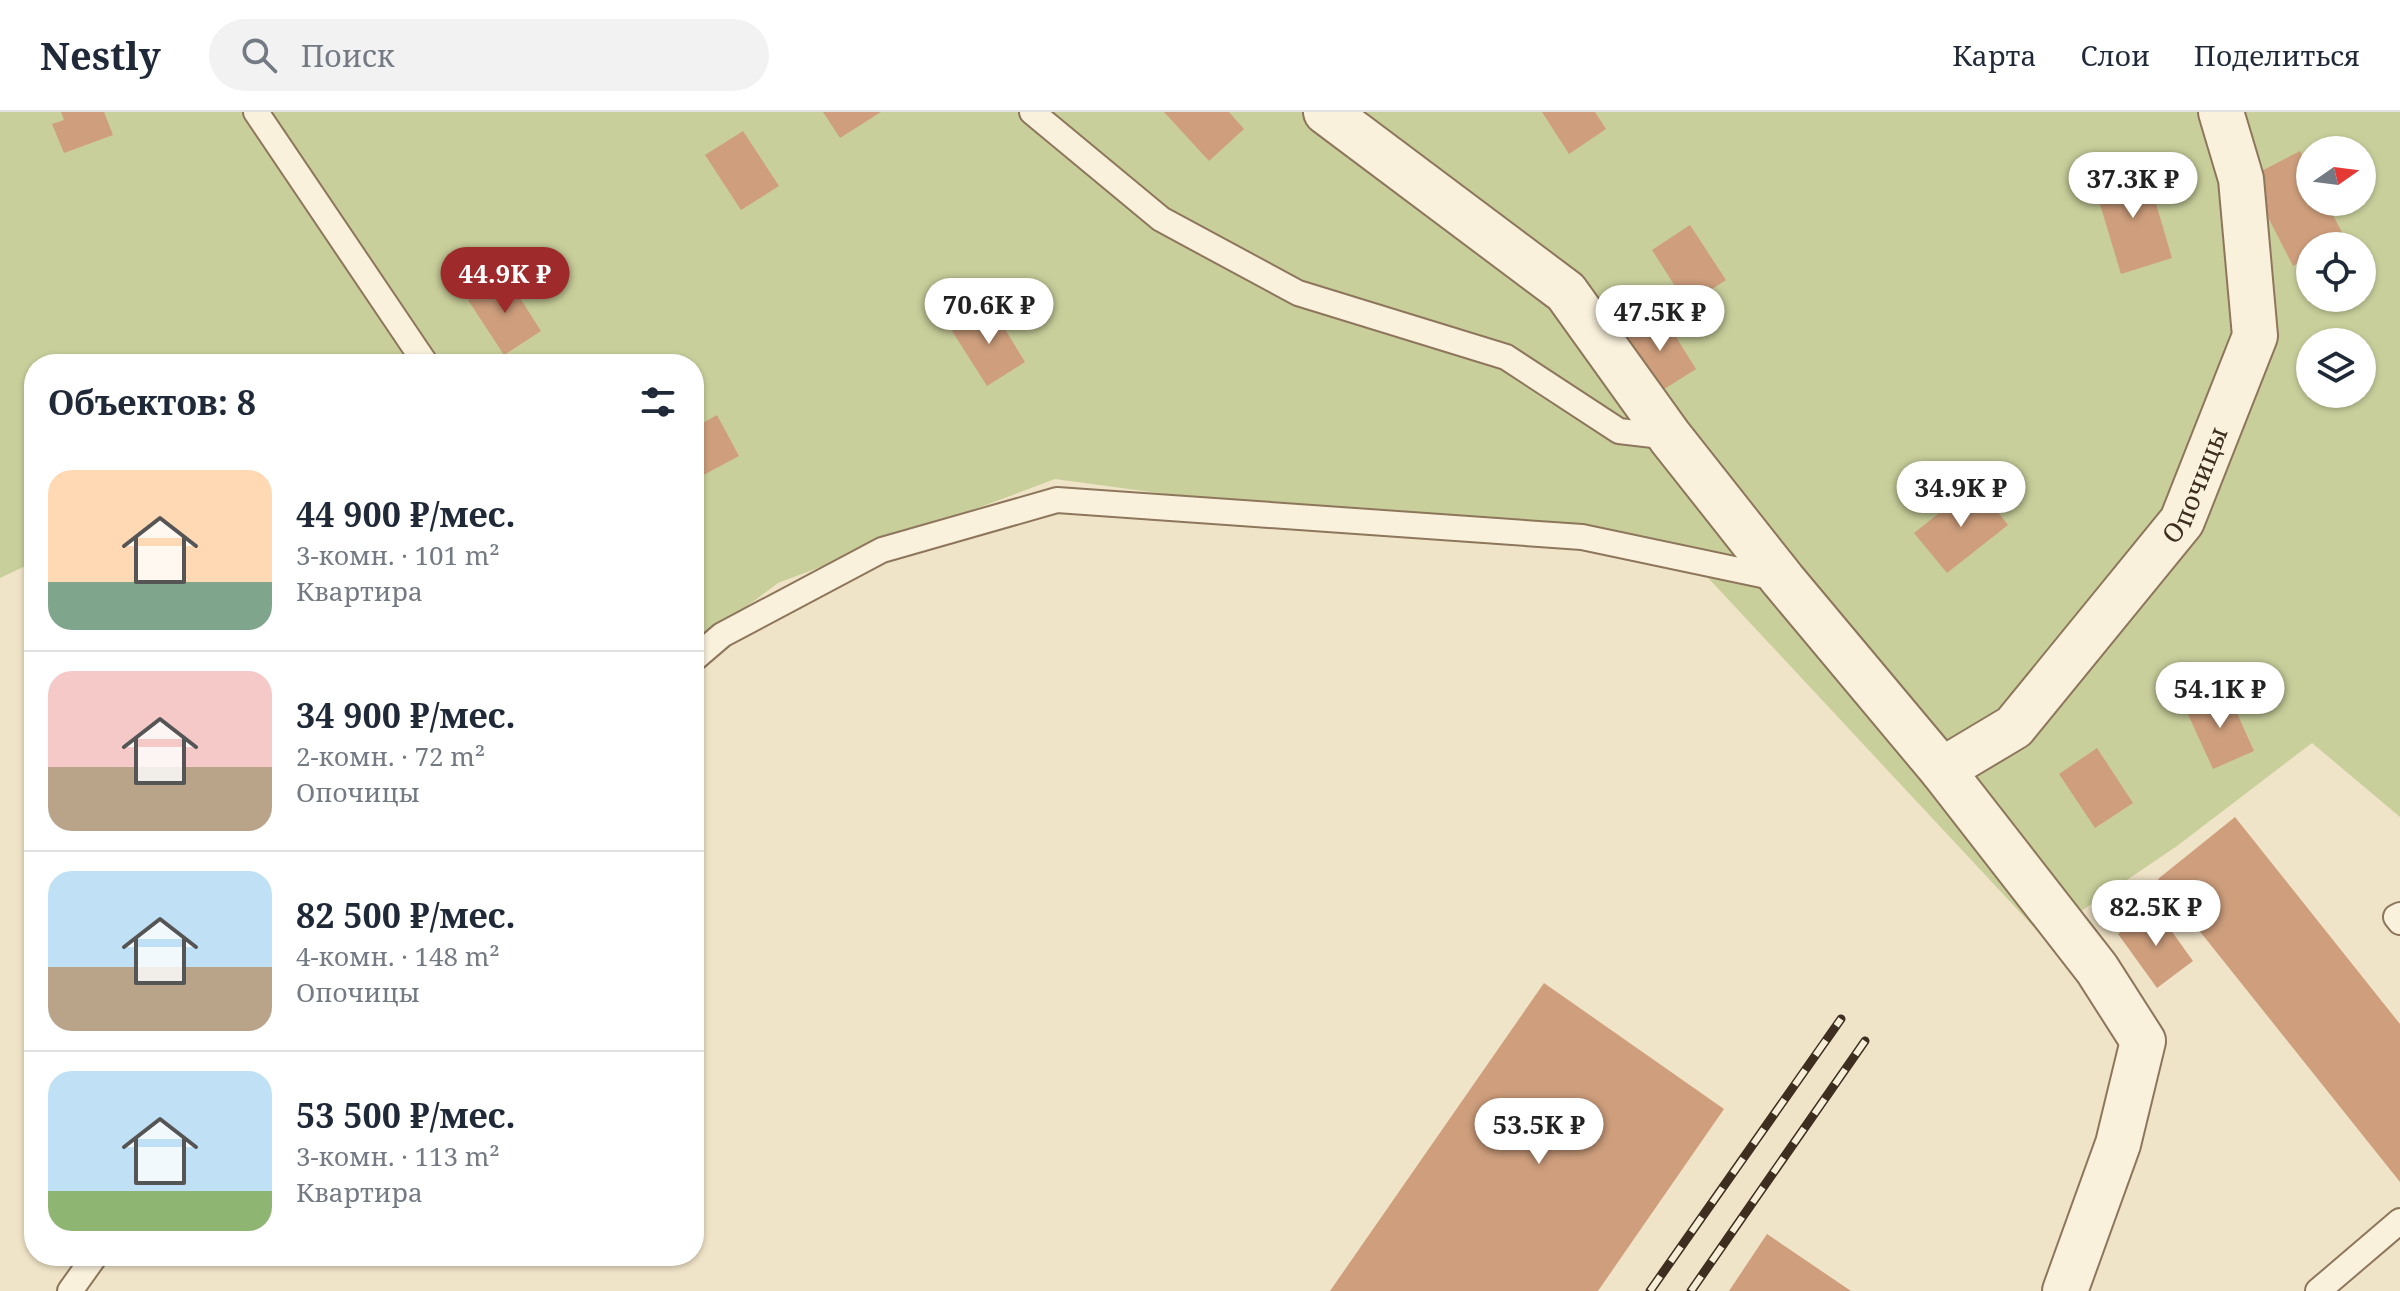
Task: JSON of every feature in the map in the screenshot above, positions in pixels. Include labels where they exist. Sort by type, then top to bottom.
[{"type":"street","points":[[1326,112],[1566,292],[1670,437],[1783,580],[1942,770],[2097,969],[2143,1041],[2118,1144],[2065,1291]]},
{"type":"street","name":"Опочицы","points":[[1942,770],[2014,727],[2182,521],[2255,336],[2241,179],[2221,112]]},
{"type":"lane","points":[[256,112],[419,354]]},
{"type":"lane","points":[[1032,112],[1161,219],[1298,293],[1506,357],[1619,431],[1670,437]]},
{"type":"lane","points":[[704,650],[722,635],[882,550],[1057,500],[1582,537],[1783,580]]},
{"type":"lane","points":[[2400,915],[2396,917],[2400,922]]},
{"type":"lane","points":[[2318,1291],[2400,1221]]},
{"type":"lane","points":[[70,1291],[88,1266]]},
{"type":"green space","points":[[0,112],[2400,112],[2400,817],[2312,743],[2177,846],[2043,937],[1697,566],[1055,479],[778,583],[704,638],[704,354],[24,354],[24,567],[0,578]]},
{"type":"building","points":[[61,112],[104,112],[113,135],[64,153],[52,124],[64,120]]},
{"type":"building","points":[[823,112],[881,112],[840,138]]},
{"type":"building","points":[[1164,112],[1229,112],[1244,129],[1209,161]]},
{"type":"building","points":[[1542,112],[1595,112],[1606,129],[1569,154]]},
{"type":"building","points":[[743,131],[779,186],[741,210],[705,155]]},
{"type":"building","points":[[2296,153],[2296,216],[2333,216],[2342,232],[2296,232],[2296,264],[2293,266],[2248,178]]},
{"type":"building","points":[[2145,166],[2172,258],[2121,274],[2093,181]]},
{"type":"building","points":[[1690,225],[1726,280],[1687,305],[1652,250]]},
{"type":"building","points":[[506,276],[541,331],[503,354],[468,300]]},
{"type":"building","points":[[991,306],[1025,362],[987,386],[952,331]]},
{"type":"building","points":[[1661,313],[1696,369],[1658,393],[1623,338]]},
{"type":"building","points":[[717,415],[739,456],[704,475],[704,422]]},
{"type":"building","points":[[1976,484],[2008,525],[1947,573],[1914,533]]},
{"type":"building","points":[[2227,691],[2254,751],[2213,769],[2186,710]]},
{"type":"building","points":[[2097,748],[2133,803],[2095,828],[2059,774]]},
{"type":"building","points":[[2235,817],[2400,1024],[2400,1182],[2158,879]]},
{"type":"building","points":[[2155,908],[2193,961],[2157,988],[2118,934]]},
{"type":"building","points":[[1544,983],[1724,1109],[1598,1291],[1330,1291]]},
{"type":"building","points":[[1767,1234],[1851,1291],[1729,1291]]},
{"type":"railway","points":[[1650,1291],[1841,1019]]},
{"type":"railway","points":[[1691,1291],[1865,1041]]}]
